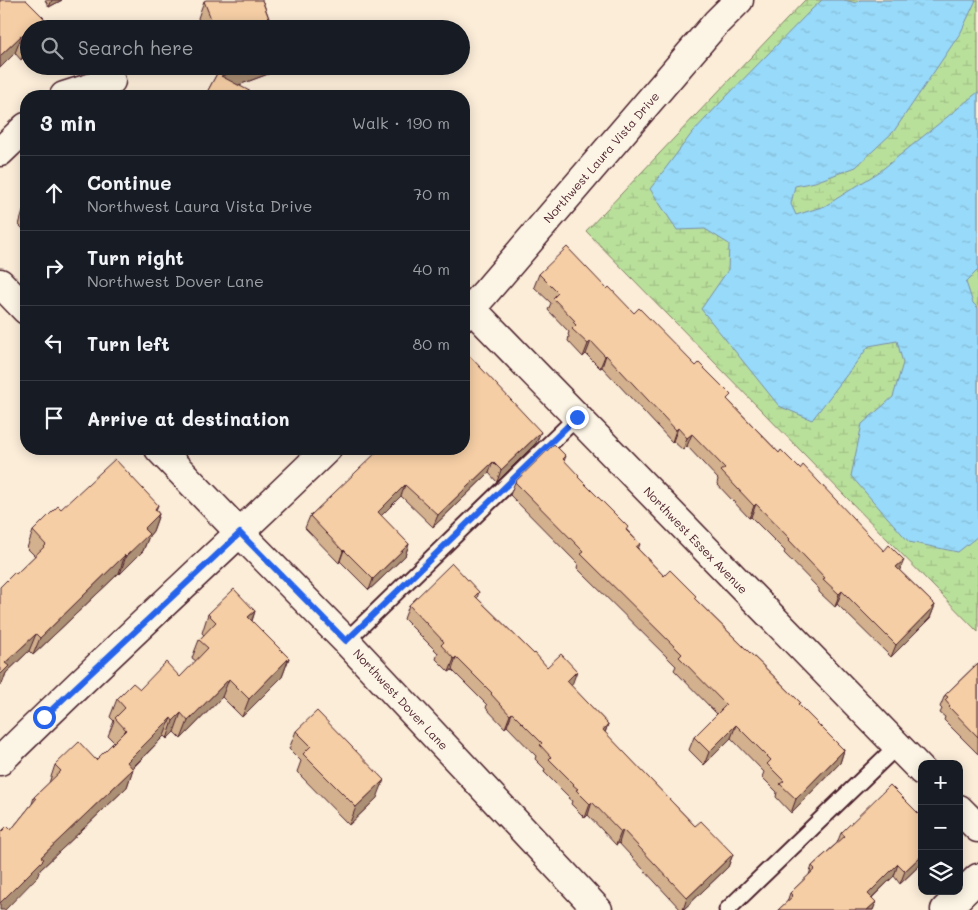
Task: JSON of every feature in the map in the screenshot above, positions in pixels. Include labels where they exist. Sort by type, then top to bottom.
[{"type":"street","name":"Northwest Laura Vista Drive","points":[[470,309],[716,23],[739,0]]},
{"type":"street","points":[[84,90],[111,82]]},
{"type":"street","points":[[0,152],[20,133]]},
{"type":"street","points":[[0,283],[20,304]]},
{"type":"street","name":"Northwest Essex Avenue","points":[[470,315],[577,417],[918,767]]},
{"type":"street","name":"Northwest Dover Lane","points":[[165,455],[346,641],[598,910]]},
{"type":"street","points":[[0,761],[321,455]]},
{"type":"street","points":[[963,813],[978,828]]},
{"type":"street","points":[[945,910],[978,878]]},
{"type":"lane","points":[[346,641],[577,417]]},
{"type":"lane","points":[[726,910],[897,746]]},
{"type":"green space","points":[[805,0],[978,0],[978,632],[586,231]]},
{"type":"water","points":[[822,0],[844,0],[856,3],[860,0],[976,0],[961,32],[894,131],[856,167],[815,182],[795,186],[791,204],[796,215],[825,206],[879,172],[978,92],[978,270],[966,282],[973,303],[978,308],[978,536],[958,552],[909,542],[851,476],[862,424],[893,397],[903,363],[897,341],[869,346],[812,420],[779,406],[701,309],[728,270],[729,244],[705,229],[677,230],[650,189],[692,133]]},
{"type":"building","points":[[0,0],[26,0],[46,20],[20,20],[20,37],[0,56]]},
{"type":"building","points":[[262,0],[270,20],[211,20],[204,1]]},
{"type":"building","points":[[216,75],[224,75],[221,76],[248,90],[208,90]]},
{"type":"building","points":[[567,247],[607,289],[609,287],[634,313],[639,308],[696,366],[699,363],[731,395],[727,399],[779,453],[781,450],[800,469],[803,465],[884,551],[889,545],[904,560],[896,567],[935,605],[896,645],[842,591],[839,594],[823,579],[825,578],[790,539],[756,504],[754,506],[721,471],[725,468],[692,434],[687,438],[678,428],[676,430],[606,355],[591,341],[588,344],[572,329],[576,325],[573,322],[575,321],[553,298],[558,293],[539,274]]},
{"type":"building","points":[[470,356],[541,432],[501,470],[493,462],[438,515],[405,485],[378,512],[409,544],[373,579],[310,516],[374,455],[470,455]]},
{"type":"building","points":[[554,444],[566,456],[563,459],[578,477],[628,527],[626,530],[640,544],[636,547],[664,576],[670,570],[696,596],[694,598],[800,702],[798,704],[844,750],[796,799],[780,784],[784,781],[767,764],[771,760],[736,725],[709,752],[694,737],[726,705],[679,657],[682,654],[581,554],[584,552],[515,482]]},
{"type":"building","points":[[115,459],[158,505],[155,509],[159,514],[144,529],[149,534],[40,638],[36,634],[5,663],[9,666],[0,675],[0,587],[46,545],[33,531],[58,506],[61,509]]},
{"type":"building","points":[[452,563],[479,592],[475,596],[535,653],[547,667],[561,654],[577,671],[567,681],[608,724],[603,730],[695,826],[701,821],[733,854],[687,898],[623,830],[621,832],[592,802],[590,804],[576,790],[578,789],[574,784],[549,759],[551,757],[540,745],[542,743],[512,713],[510,715],[492,693],[456,657],[454,659],[441,645],[444,642],[409,605]]},
{"type":"building","points":[[234,589],[255,611],[248,617],[289,658],[249,699],[229,679],[188,721],[181,713],[173,721],[171,718],[127,762],[133,769],[41,857],[44,859],[0,903],[0,833],[7,826],[11,830],[36,799],[34,797],[61,771],[55,765],[79,742],[96,760],[126,730],[115,718],[125,708],[117,699],[133,683],[140,689],[166,662],[180,677],[208,648],[199,640],[216,622],[208,614]]},
{"type":"building","points":[[978,663],[978,737],[949,707],[945,700],[948,697],[945,695]]},
{"type":"building","points":[[317,711],[384,780],[356,807],[303,754],[311,746],[296,731]]},
{"type":"building","points":[[890,785],[918,813],[918,859],[905,871],[898,864],[868,894],[876,902],[867,910],[778,910],[793,896],[790,893],[815,869],[812,866],[845,836],[841,833]]},
{"type":"route","points":[[44,717],[240,533],[346,641],[577,417]]}]
